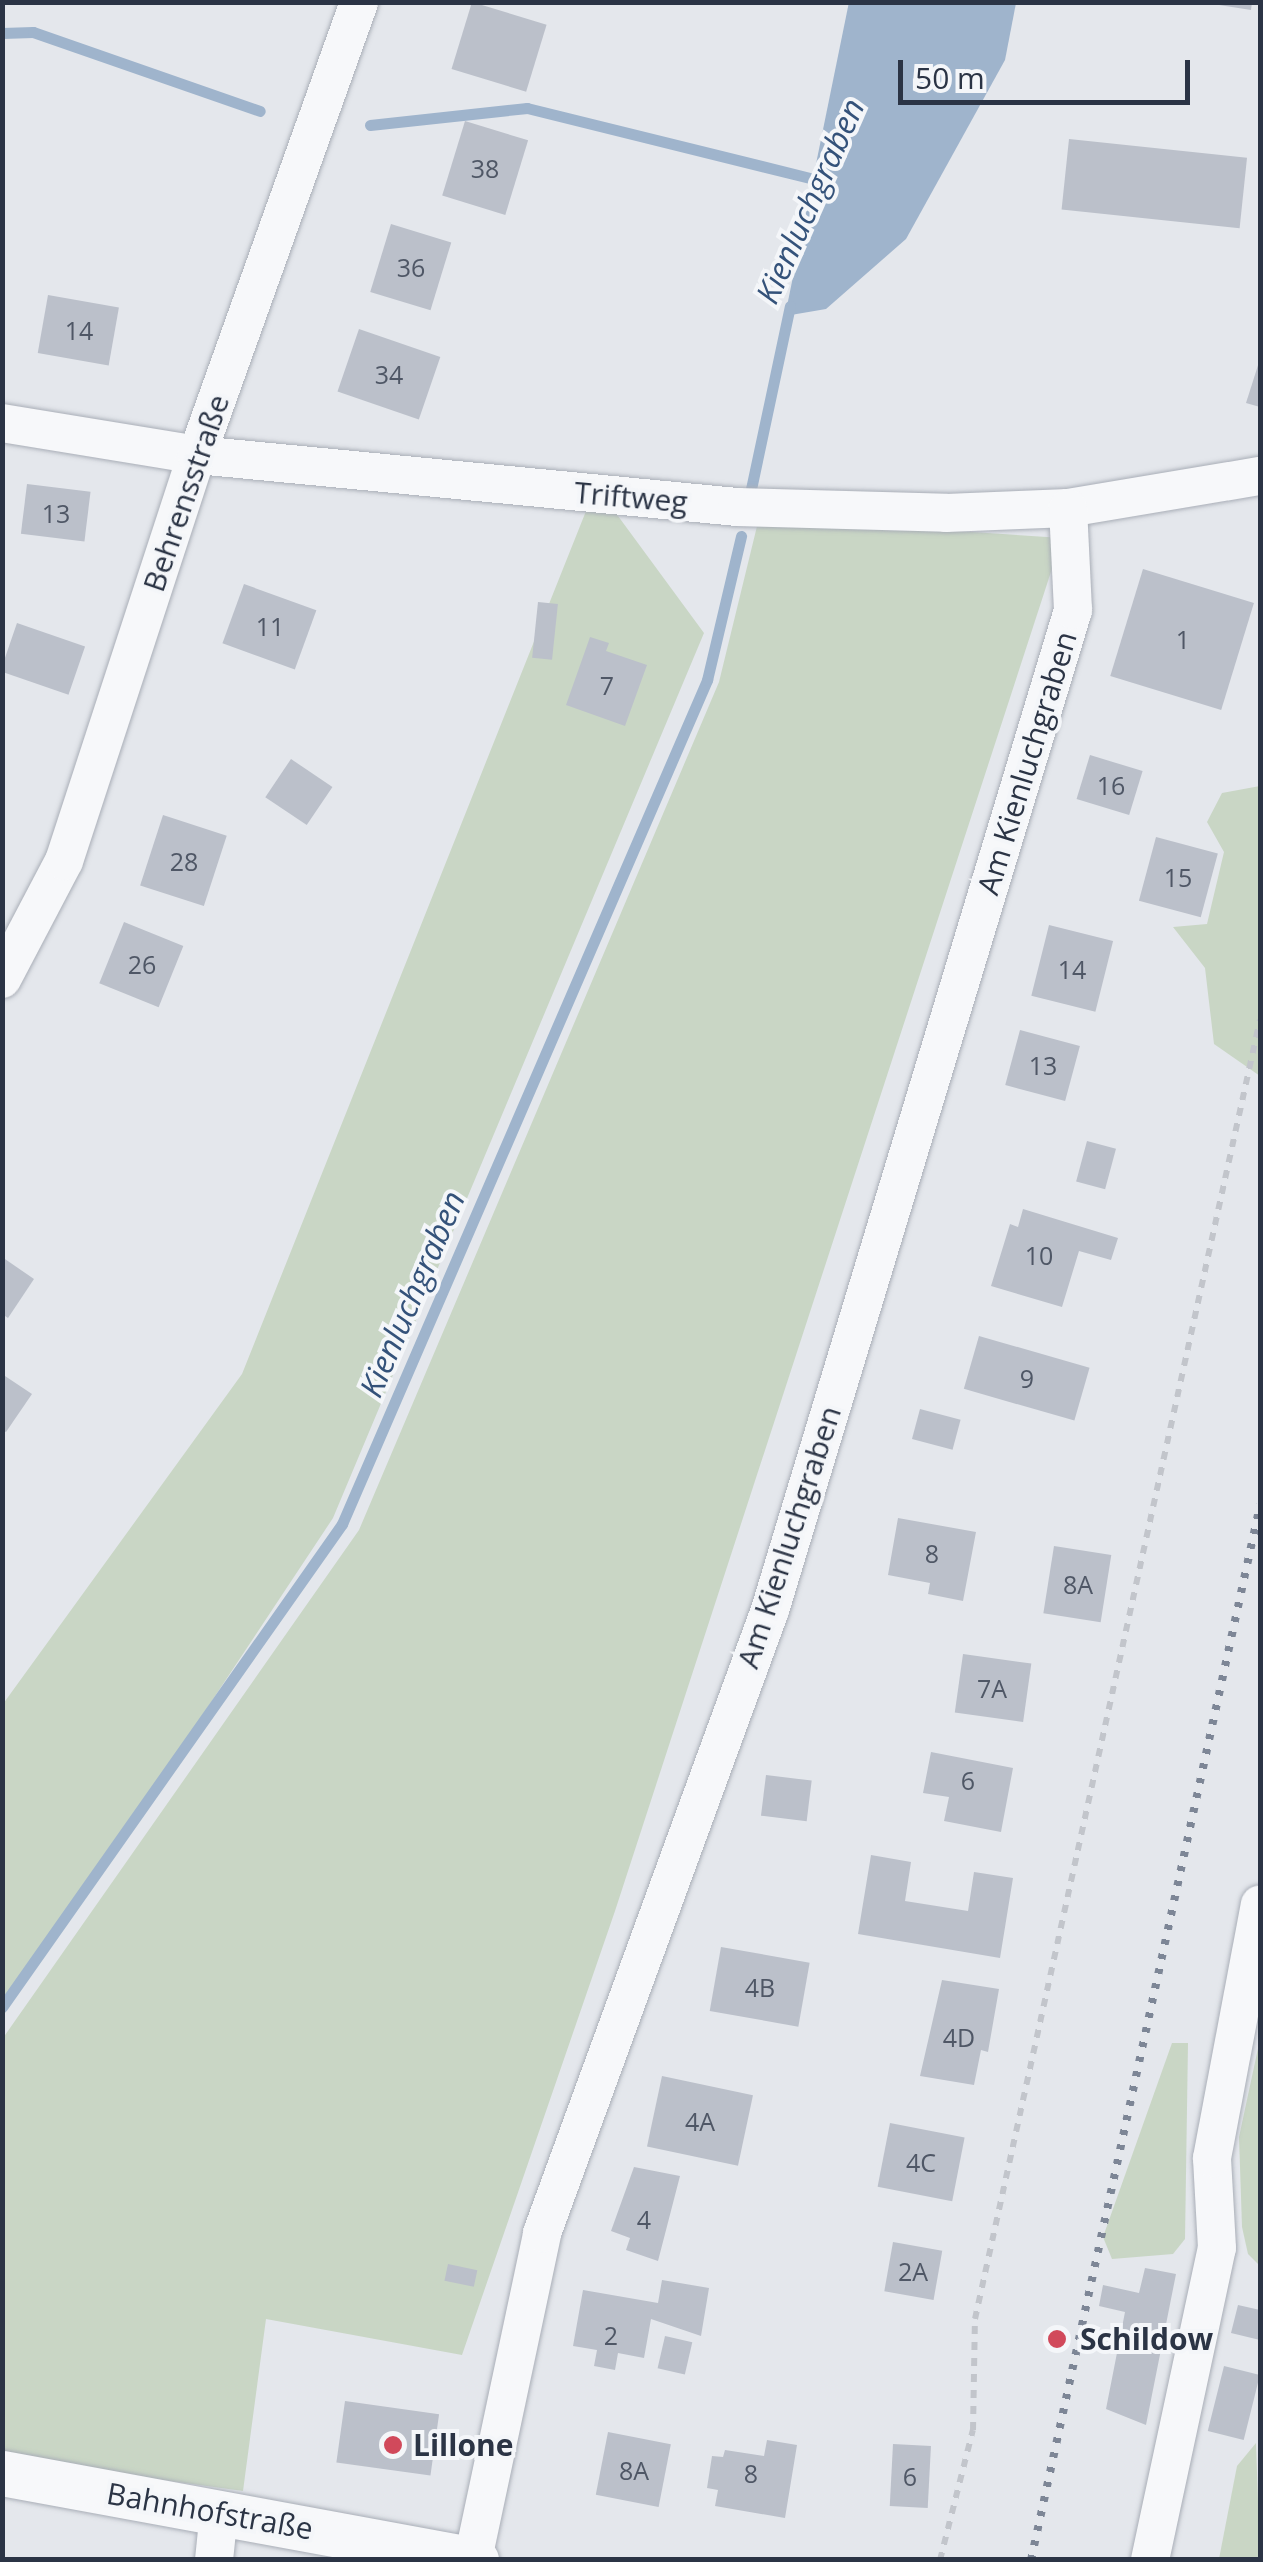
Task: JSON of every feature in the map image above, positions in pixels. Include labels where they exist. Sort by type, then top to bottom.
[{"type":"street","name":"Behrensstraße","points":[[2,978],[64,861],[198,455],[359,2]]},
{"type":"street","name":"Triftweg","points":[[2,423],[198,455],[737,507],[946,513],[1068,508],[1260,476]]},
{"type":"street","name":"Am Kienluchgraben","points":[[475,2559],[542,2233],[770,1610],[1073,610],[1068,508]]},
{"type":"street","points":[[1150,2560],[1217,2248],[1212,2158],[1260,1906]]},
{"type":"street","name":"Bahnhofstraße","points":[[2,2474],[475,2559]]},
{"type":"street","points":[[214,2560],[219,2512]]},
{"type":"path","points":[[940,2560],[973,2430],[975,2319],[1260,1020]]},
{"type":"green space","points":[[596,486],[704,633],[333,1518],[3,2016],[3,1704],[242,1374]]},
{"type":"green space","points":[[759,518],[1062,538],[615,1911],[462,2355],[266,2319],[243,2491],[3,2458],[3,2038],[359,1530],[719,682]]},
{"type":"green space","points":[[1260,786],[1260,1076],[1214,1044],[1205,968],[1173,927],[1207,924],[1224,852],[1207,822],[1222,793]]},
{"type":"green space","points":[[1260,2039],[1260,2266],[1248,2254],[1242,2227],[1239,2137]]},
{"type":"green space","points":[[1172,2043],[1188,2043],[1185,2239],[1173,2254],[1112,2259],[1103,2237]]},
{"type":"green space","points":[[1256,2443],[1260,2559],[1219,2559],[1237,2466]]},
{"type":"water","points":[[849,2],[1016,3],[1005,60],[906,239],[826,309],[785,316]]},
{"type":"building","points":[[472,2],[547,25],[526,92],[452,69]]},
{"type":"building","points":[[1200,2],[1252,2],[1251,10]]},
{"type":"building","points":[[465,121],[528,140],[505,215],[442,196]]},
{"type":"building","points":[[1069,139],[1247,158],[1240,228],[1062,210]]},
{"type":"building","points":[[391,224],[451,242],[430,310],[370,292]]},
{"type":"building","points":[[48,295],[119,308],[109,366],[38,353]]},
{"type":"building","points":[[359,329],[440,357],[419,419],[338,391]]},
{"type":"building","points":[[1260,359],[1260,407],[1246,403]]},
{"type":"building","points":[[27,484],[91,492],[84,541],[21,534]]},
{"type":"building","points":[[1143,569],[1254,603],[1221,710],[1110,676]]},
{"type":"building","points":[[244,584],[316,610],[295,670],[222,643]]},
{"type":"building","points":[[538,602],[558,604],[552,660],[532,658]]},
{"type":"building","points":[[17,623],[85,646],[68,695],[2,672]]},
{"type":"building","points":[[590,637],[609,643],[606,651],[647,665],[625,726],[566,705]]},
{"type":"building","points":[[1090,755],[1143,771],[1129,815],[1077,799]]},
{"type":"building","points":[[291,759],[332,787],[307,825],[265,797]]},
{"type":"building","points":[[163,815],[227,836],[204,906],[140,885]]},
{"type":"building","points":[[1156,837],[1218,854],[1201,917],[1139,901]]},
{"type":"building","points":[[124,922],[183,946],[159,1007],[99,983]]},
{"type":"building","points":[[1049,925],[1113,941],[1095,1012],[1031,996]]},
{"type":"building","points":[[1020,1030],[1080,1046],[1065,1101],[1005,1085]]},
{"type":"building","points":[[1087,1141],[1116,1149],[1105,1189],[1076,1182]]},
{"type":"building","points":[[1023,1209],[1118,1238],[1111,1260],[1079,1251],[1062,1307],[991,1286],[1010,1224],[1018,1227]]},
{"type":"building","points":[[2,1257],[34,1279],[8,1318],[2,1314]]},
{"type":"building","points":[[979,1336],[1090,1368],[1074,1421],[964,1389]]},
{"type":"building","points":[[2,1374],[32,1394],[6,1432],[2,1430]]},
{"type":"building","points":[[920,1409],[961,1420],[953,1450],[912,1439]]},
{"type":"building","points":[[898,1518],[976,1532],[963,1601],[928,1594],[930,1583],[888,1575]]},
{"type":"building","points":[[1054,1546],[1111,1555],[1101,1622],[1043,1613]]},
{"type":"building","points":[[963,1654],[1031,1664],[1023,1722],[955,1712]]},
{"type":"building","points":[[931,1752],[1013,1768],[1001,1832],[944,1821],[949,1797],[923,1793]]},
{"type":"building","points":[[766,1775],[812,1781],[807,1821],[761,1816]]},
{"type":"building","points":[[871,1855],[911,1862],[905,1901],[968,1911],[974,1872],[1013,1878],[1000,1958],[858,1934]]},
{"type":"building","points":[[721,1947],[810,1963],[798,2027],[710,2011]]},
{"type":"building","points":[[942,1980],[999,1989],[988,2052],[981,2050],[974,2085],[920,2076]]},
{"type":"building","points":[[662,2076],[753,2095],[738,2166],[647,2146]]},
{"type":"building","points":[[890,2123],[965,2138],[952,2201],[878,2187]]},
{"type":"building","points":[[634,2167],[680,2176],[658,2261],[626,2250],[630,2238],[611,2231]]},
{"type":"building","points":[[893,2242],[942,2251],[934,2300],[884,2291]]},
{"type":"building","points":[[448,2264],[477,2270],[474,2287],[444,2281]]},
{"type":"building","points":[[1145,2268],[1176,2274],[1146,2425],[1106,2409],[1125,2312],[1099,2306],[1103,2285],[1139,2293]]},
{"type":"building","points":[[662,2280],[709,2288],[701,2336],[651,2319],[644,2358],[618,2353],[615,2370],[594,2366],[597,2350],[573,2346],[583,2290],[658,2303]]},
{"type":"building","points":[[1238,2305],[1260,2310],[1260,2340],[1231,2333]]},
{"type":"building","points":[[665,2336],[692,2342],[685,2374],[658,2368]]},
{"type":"building","points":[[1224,2366],[1260,2375],[1244,2440],[1208,2431]]},
{"type":"building","points":[[345,2401],[439,2414],[430,2476],[336,2462]]},
{"type":"building","points":[[608,2432],[671,2444],[659,2507],[596,2495]]},
{"type":"building","points":[[767,2440],[797,2445],[785,2518],[715,2506],[718,2490],[707,2488],[712,2456],[723,2457],[725,2450],[764,2456]]},
{"type":"building","points":[[893,2444],[931,2446],[928,2508],[890,2506]]},
{"type":"waterway","points":[[2,33],[33,32],[260,111]]},
{"type":"waterway","points":[[370,125],[527,108],[826,182]]},
{"type":"waterway","name":"Kienluchgraben","points":[[751,489],[790,306]]},
{"type":"waterway","name":"Kienluchgraben","points":[[2,2007],[342,1524],[707,680],[741,536]]},
{"type":"railway","points":[[1031,2560],[1260,1505]]},
{"type":"place","name":"Schildow","points":[[1057,2339]]},
{"type":"place","name":"Lillone","points":[[393,2445]]}]
